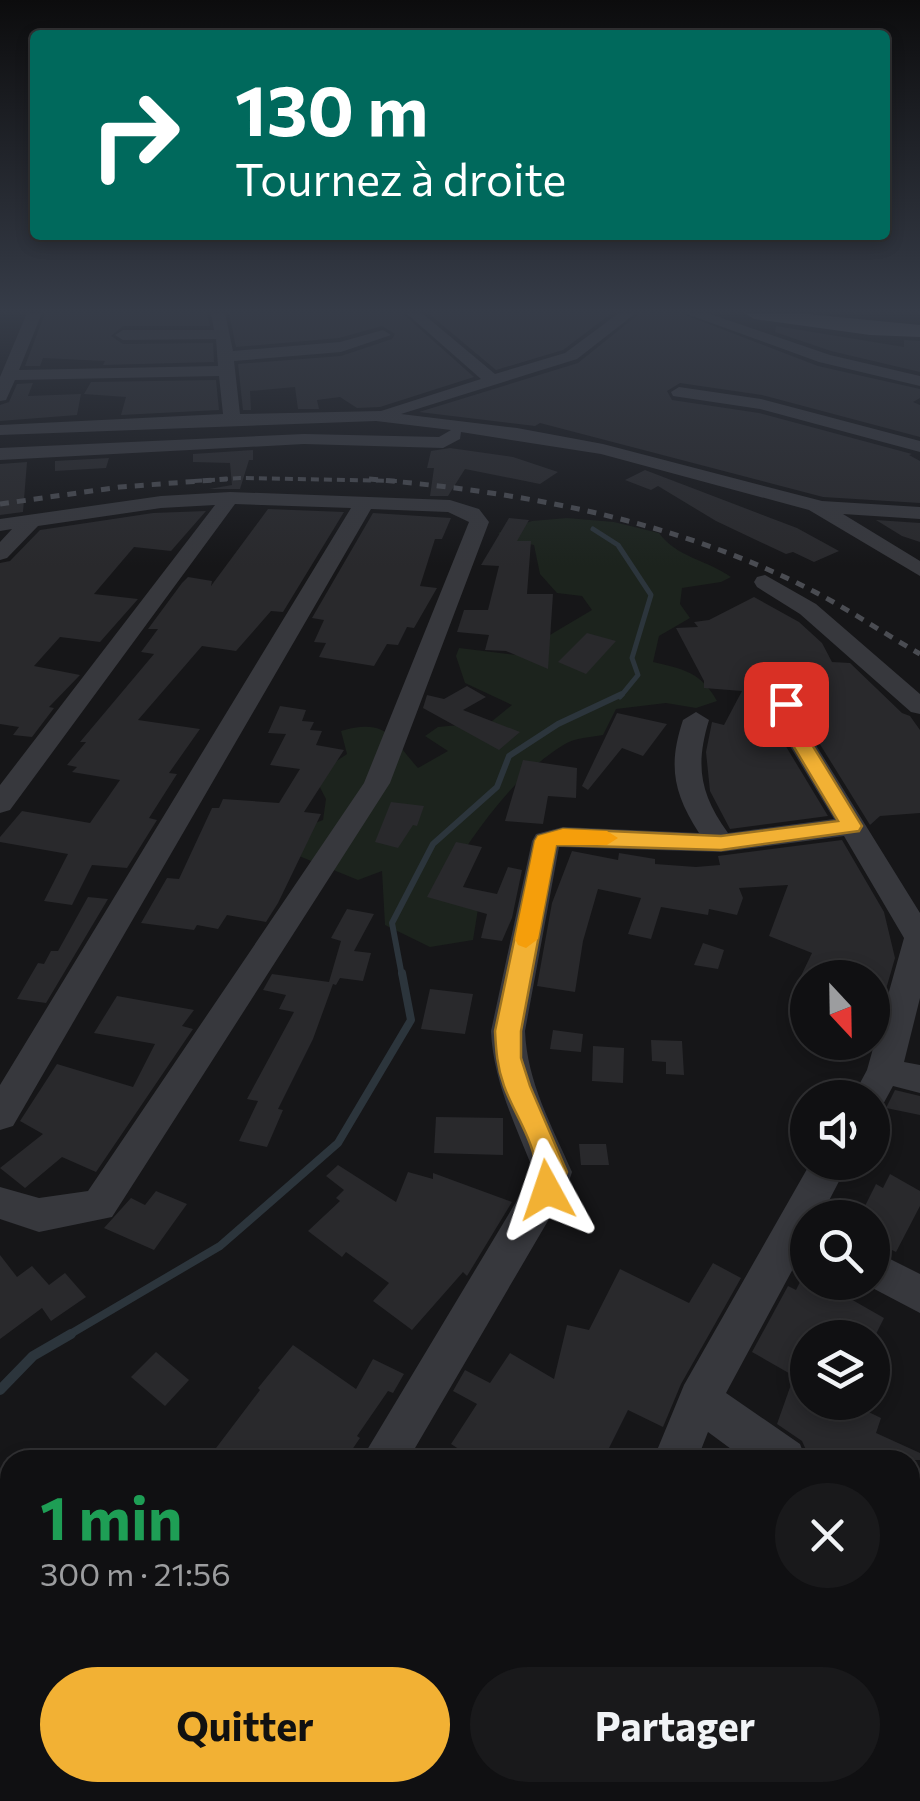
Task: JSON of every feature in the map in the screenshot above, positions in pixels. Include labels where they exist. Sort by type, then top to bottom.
[{"type":"street","points":[[229,397],[232,418]]},
{"type":"street","points":[[376,416],[434,397]]},
{"type":"street","points":[[713,397],[760,404],[920,447]]},
{"type":"street","points":[[0,430],[232,418],[376,416],[603,449],[816,506],[920,513]]},
{"type":"street","points":[[0,454],[304,439],[444,443],[464,427]]},
{"type":"street","points":[[0,804],[230,498]]},
{"type":"street","points":[[0,525],[161,502],[230,498],[450,506],[472,513],[479,522],[377,784],[100,1205],[39,1215],[0,1203]]},
{"type":"street","points":[[0,1116],[365,502]]},
{"type":"street","points":[[816,506],[920,570]]},
{"type":"street","points":[[0,554],[32,520]]},
{"type":"street","points":[[765,582],[808,609],[920,707]]},
{"type":"street","points":[[786,704],[782,712],[920,938],[878,1080]]},
{"type":"street","points":[[696,720],[684,754],[686,787],[692,803],[721,843]]},
{"type":"street","points":[[390,1450],[547,1190],[553,1172],[508,1058],[508,1031],[546,841],[563,836],[721,843],[851,826]]},
{"type":"street","points":[[890,1082],[920,1078]]},
{"type":"street","points":[[679,1450],[699,1400],[790,1247]]},
{"type":"street","points":[[890,1278],[920,1295]]},
{"type":"street","points":[[699,1400],[770,1450]]},
{"type":"shaded area","points":[[567,518],[614,522],[659,533],[674,548],[731,577],[682,588],[680,604],[690,618],[659,636],[653,662],[690,673],[717,701],[696,708],[666,703],[616,709],[603,735],[569,742],[526,774],[493,811],[437,892],[478,909],[473,940],[430,947],[385,925],[382,871],[358,880],[299,856],[278,837],[323,820],[326,799],[314,776],[347,754],[341,731],[379,729],[394,739],[418,768],[448,751],[425,736],[438,727],[491,722],[512,705],[465,683],[456,656],[459,648],[525,656],[533,645],[592,610],[582,596],[557,593],[540,574],[534,545],[509,540],[498,533],[532,521]]},
{"type":"building","points":[[11,397],[80,397],[77,415],[0,421],[0,405]]},
{"type":"building","points":[[126,397],[218,397],[219,410],[121,415]]},
{"type":"building","points":[[242,397],[250,397],[251,410],[243,410]]},
{"type":"building","points":[[296,397],[340,397],[317,400],[319,409],[298,409]]},
{"type":"building","points":[[340,397],[411,397],[380,407],[357,408]]},
{"type":"building","points":[[468,397],[670,397],[759,413],[912,454],[909,455],[920,461],[920,503],[823,497],[540,423],[535,426],[419,412]]},
{"type":"building","points":[[770,397],[920,397],[913,402],[920,405],[920,437]]},
{"type":"building","points":[[450,448],[513,457],[558,472],[540,484],[465,469],[448,496],[430,496],[434,468],[427,468],[431,451]]},
{"type":"building","points":[[253,450],[253,460],[249,460],[240,489],[209,489],[232,485],[230,463],[193,462],[193,454]]},
{"type":"building","points":[[109,458],[106,468],[55,471],[55,461]]},
{"type":"building","points":[[27,462],[23,512],[0,515],[0,464]]},
{"type":"building","points":[[645,470],[797,528],[839,551],[814,562],[793,552],[786,554],[716,521],[658,486],[651,490],[625,480]]},
{"type":"building","points":[[268,509],[344,512],[283,612],[271,611],[236,651],[202,646],[138,720],[200,729],[169,773],[177,774],[149,818],[157,820],[127,868],[92,865],[72,905],[44,901],[68,854],[0,842],[0,837],[22,811],[90,823],[120,780],[72,772],[77,767],[67,765],[86,742],[80,742],[154,654],[141,652],[158,629],[148,629],[182,583],[188,577],[212,581],[211,586]]},
{"type":"building","points":[[206,511],[171,551],[134,547],[94,594],[138,599],[100,642],[60,637],[34,666],[80,675],[49,707],[54,708],[32,737],[13,735],[19,727],[0,724],[0,563],[10,561],[40,530],[153,513]]},
{"type":"building","points":[[373,513],[451,518],[442,539],[435,539],[420,586],[437,588],[414,628],[407,627],[398,645],[387,644],[374,666],[319,657],[326,643],[314,642],[324,620],[312,618]]},
{"type":"building","points":[[509,518],[529,520],[517,541],[531,541],[527,594],[553,594],[548,669],[506,651],[485,650],[489,635],[457,632],[464,610],[488,610],[499,566],[481,565]]},
{"type":"building","points":[[876,520],[920,523],[920,542],[902,536]]},
{"type":"building","points":[[754,597],[799,622],[822,643],[832,662],[850,663],[902,713],[910,716],[920,730],[920,813],[880,816],[870,825],[800,712],[801,702],[785,693],[774,697],[767,715],[828,816],[730,829],[710,791],[706,752],[712,722],[724,725],[742,691],[704,688],[676,628],[698,627],[694,622],[709,620]]},
{"type":"building","points":[[587,633],[616,641],[586,674],[558,662]]},
{"type":"building","points":[[467,686],[486,697],[463,710],[520,732],[499,750],[423,708],[427,695],[444,699]]},
{"type":"building","points":[[280,706],[306,710],[302,721],[314,722],[310,730],[322,731],[316,745],[344,750],[304,812],[321,814],[266,922],[227,915],[218,929],[197,925],[194,930],[141,923],[167,878],[179,879],[212,808],[219,808],[223,799],[279,803],[300,769],[270,765],[286,734],[268,733]]},
{"type":"building","points":[[617,713],[667,724],[643,756],[622,748],[588,790],[582,786]]},
{"type":"building","points":[[523,760],[577,768],[576,798],[548,796],[543,824],[505,821]]},
{"type":"building","points":[[391,802],[424,806],[417,826],[413,825],[398,848],[375,842]]},
{"type":"building","points":[[842,840],[884,912],[895,958],[890,975],[890,960],[809,960],[812,953],[769,936],[788,885],[739,888],[743,898],[737,915],[709,909],[708,915],[661,907],[651,939],[628,934],[641,898],[598,889],[583,941],[575,992],[537,986],[552,903],[572,851],[618,860],[619,853],[655,859],[655,864],[696,867],[720,865],[718,856]]},
{"type":"building","points":[[456,842],[482,847],[463,887],[497,894],[508,867],[522,870],[512,918],[502,941],[481,938],[487,914],[427,897]]},
{"type":"building","points":[[88,897],[108,899],[46,1003],[17,999],[38,963],[44,964],[51,951],[58,951]]},
{"type":"building","points":[[347,909],[374,914],[354,951],[371,953],[363,981],[340,978],[333,984],[313,1039],[278,1109],[283,1110],[267,1147],[239,1141],[258,1101],[247,1099],[294,1012],[279,1009],[286,995],[263,990],[272,974],[329,982],[341,941],[331,938]]},
{"type":"building","points":[[703,943],[724,950],[718,969],[694,965]]},
{"type":"building","points":[[430,989],[473,994],[465,1034],[421,1029]]},
{"type":"building","points":[[117,996],[194,1010],[182,1026],[193,1029],[96,1172],[62,1157],[25,1188],[0,1168],[43,1134],[20,1121],[57,1064],[133,1087],[155,1044],[94,1033]]},
{"type":"building","points":[[553,1030],[583,1034],[581,1052],[550,1049]]},
{"type":"building","points":[[651,1040],[682,1041],[684,1075],[666,1074],[666,1062],[652,1061]]},
{"type":"building","points":[[593,1046],[624,1048],[623,1083],[592,1081]]},
{"type":"building","points":[[895,1090],[920,1096],[920,1115],[890,1109]]},
{"type":"building","points":[[436,1117],[503,1118],[503,1155],[434,1153]]},
{"type":"building","points":[[579,1144],[606,1144],[609,1165],[581,1165]]},
{"type":"building","points":[[338,1165],[396,1202],[408,1172],[433,1179],[433,1173],[512,1202],[467,1276],[463,1272],[412,1330],[373,1301],[389,1283],[346,1252],[342,1257],[308,1231],[340,1201],[336,1198],[344,1190],[326,1176]]},
{"type":"building","points":[[890,1174],[920,1191],[920,1206],[896,1252],[890,1249],[890,1200],[868,1200],[876,1184],[883,1188]]},
{"type":"building","points":[[156,1191],[187,1204],[154,1250],[104,1228],[131,1198],[145,1205]]},
{"type":"building","points":[[0,1255],[17,1277],[32,1266],[49,1285],[65,1273],[86,1297],[51,1321],[42,1308],[0,1339]]},
{"type":"building","points":[[713,1263],[741,1278],[681,1384],[663,1427],[628,1410],[608,1450],[460,1450],[451,1444],[477,1404],[453,1391],[465,1370],[490,1383],[510,1353],[554,1379],[567,1325],[589,1330],[620,1269],[689,1303]]},
{"type":"building","points":[[788,1286],[790,1300],[852,1300],[884,1318],[790,1320],[790,1374],[752,1352]]},
{"type":"building","points":[[293,1345],[356,1389],[373,1359],[404,1374],[357,1436],[360,1438],[352,1450],[215,1450]]},
{"type":"building","points":[[156,1352],[189,1380],[165,1406],[131,1377]]},
{"type":"building","points":[[790,1387],[790,1420],[880,1420],[876,1433],[913,1450],[806,1450],[802,1441],[777,1424]]},
{"type":"waterway","points":[[593,529],[618,545],[651,595],[632,658],[638,675],[620,697]]},
{"type":"waterway","points":[[402,976],[392,923],[433,844],[497,787],[509,756],[558,724],[622,694]]},
{"type":"waterway","points":[[67,1336],[220,1246],[338,1143],[411,1020],[402,973]]},
{"type":"waterway","points":[[0,1390],[33,1356],[71,1334]]},
{"type":"railway","points":[[0,504],[120,487],[227,479]]},
{"type":"railway","points":[[369,479],[386,481]]},
{"type":"railway","points":[[194,481],[386,481]]},
{"type":"railway","points":[[386,481],[397,481]]},
{"type":"railway","points":[[386,481],[541,501],[653,528],[762,567],[828,599],[920,654]]},
{"type":"slow traffic","points":[[526,939],[546,841],[563,836],[607,838]]},
{"type":"route","points":[[547,1190],[553,1172],[550,1159],[508,1058],[508,1031],[546,841],[563,836],[721,843],[851,826],[782,712],[786,704]]}]
